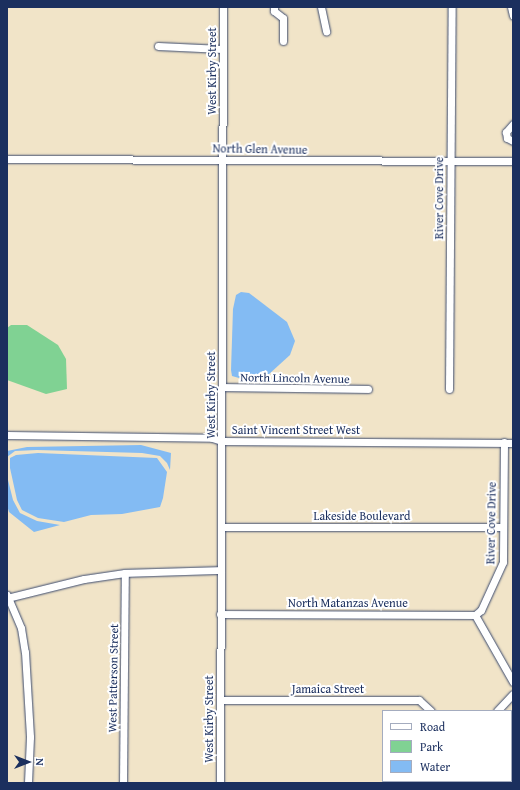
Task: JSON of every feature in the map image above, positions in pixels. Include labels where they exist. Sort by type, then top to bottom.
[{"type":"street","name":"West Kirby Street","points":[[220,783],[223,7]]},
{"type":"street","points":[[274,7],[274,11],[283,18],[283,41]]},
{"type":"street","points":[[321,7],[326,31]]},
{"type":"street","name":"River Cove Drive","points":[[449,389],[452,7]]},
{"type":"street","points":[[511,7],[513,16]]},
{"type":"street","points":[[158,46],[222,49]]},
{"type":"street","points":[[513,124],[506,132],[507,138],[513,141]]},
{"type":"street","name":"North Glen Avenue","points":[[7,159],[513,161]]},
{"type":"street","name":"North Lincoln Avenue","points":[[222,388],[368,389]]},
{"type":"street","name":"Saint Vincent Street West","points":[[7,435],[212,438],[221,441],[513,442]]},
{"type":"street","name":"River Cove Drive","points":[[475,615],[480,610],[501,570],[504,442]]},
{"type":"street","name":"Lakeside Boulevard","points":[[221,527],[503,527]]},
{"type":"street","points":[[28,783],[30,737],[25,652],[20,628],[8,597],[84,579],[125,573],[221,570]]},
{"type":"street","name":"West Patterson Street","points":[[123,783],[125,573]]},
{"type":"street","name":"North Matanzas Avenue","points":[[220,614],[475,615]]},
{"type":"street","points":[[475,615],[513,682]]},
{"type":"street","points":[[498,710],[513,694]]},
{"type":"street","name":"Jamaica Street","points":[[221,700],[419,700],[430,710]]},
{"type":"green space","points":[[11,325],[27,325],[58,345],[66,359],[67,389],[46,394],[7,380],[7,328]]},
{"type":"water","points":[[241,292],[249,293],[287,322],[295,341],[290,355],[268,375],[260,378],[239,378],[232,376],[233,309],[236,295]]},
{"type":"water","points":[[141,445],[171,453],[170,470],[167,463],[160,456],[142,453],[37,450],[15,451],[7,457],[7,451],[27,447]]},
{"type":"water","points":[[38,453],[157,458],[167,472],[160,507],[122,514],[91,515],[64,522],[38,518],[22,510],[17,500],[10,468],[10,458],[16,455]]},
{"type":"water","points":[[7,476],[13,500],[20,513],[37,521],[60,525],[34,532],[9,512],[7,505]]}]
